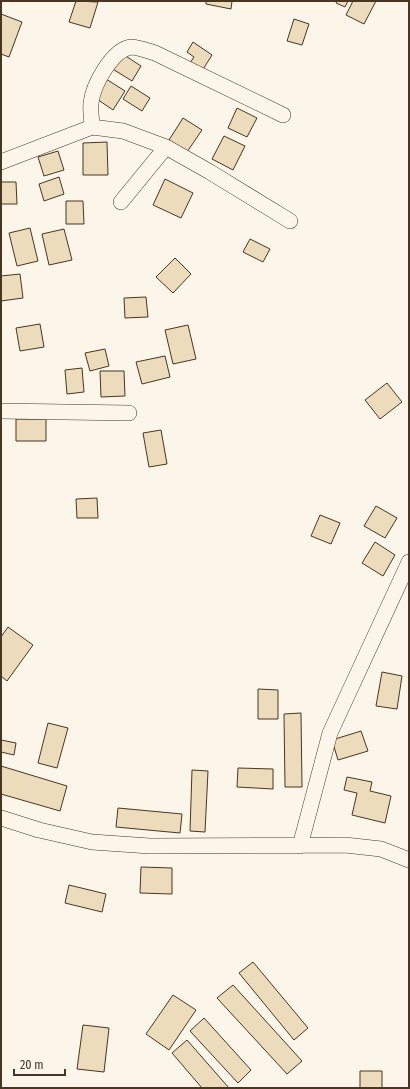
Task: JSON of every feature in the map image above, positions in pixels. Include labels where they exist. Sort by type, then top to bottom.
[{"type":"street","points":[[92,127],[91,103],[94,89],[113,58],[122,50],[132,47],[155,53],[283,115]]},
{"type":"street","points":[[1,162],[92,127],[123,131],[166,147],[290,221]]},
{"type":"street","points":[[121,202],[166,147]]},
{"type":"street","points":[[1,410],[129,413]]},
{"type":"street","points":[[300,846],[330,733],[409,562]]},
{"type":"street","points":[[1,818],[39,830],[92,842],[150,846],[345,845],[381,849],[409,860]]},
{"type":"building","points":[[76,1],[98,2],[90,28],[69,22]]},
{"type":"building","points":[[206,1],[232,1],[231,9],[206,4]]},
{"type":"building","points":[[337,1],[348,1],[345,7],[336,3]]},
{"type":"building","points":[[353,1],[376,1],[364,24],[346,15]]},
{"type":"building","points":[[1,14],[22,22],[9,57],[1,54]]},
{"type":"building","points":[[294,19],[309,24],[302,45],[287,41]]},
{"type":"building","points":[[193,42],[212,55],[200,74],[188,66],[194,57],[187,52]]},
{"type":"building","points":[[121,53],[141,66],[132,81],[111,68]]},
{"type":"building","points":[[106,79],[125,91],[113,110],[94,97]]},
{"type":"building","points":[[131,86],[150,98],[142,111],[123,99]]},
{"type":"building","points":[[237,108],[257,118],[247,137],[228,128]]},
{"type":"building","points":[[183,118],[202,130],[187,152],[169,140]]},
{"type":"building","points":[[224,136],[245,146],[233,170],[212,159]]},
{"type":"building","points":[[107,142],[108,175],[83,175],[83,143]]},
{"type":"building","points":[[58,151],[64,170],[44,176],[38,157]]},
{"type":"building","points":[[59,177],[64,194],[44,201],[39,184]]},
{"type":"building","points":[[165,179],[193,193],[181,218],[153,205]]},
{"type":"building","points":[[1,182],[16,182],[17,204],[1,204]]},
{"type":"building","points":[[66,201],[83,201],[84,224],[66,224]]},
{"type":"building","points":[[30,228],[38,261],[17,266],[9,233]]},
{"type":"building","points":[[64,229],[72,260],[49,265],[42,234]]},
{"type":"building","points":[[250,239],[270,249],[263,262],[243,252]]},
{"type":"building","points":[[175,258],[191,274],[173,293],[156,277]]},
{"type":"building","points":[[20,274],[23,298],[1,301],[1,276]]},
{"type":"building","points":[[146,297],[148,317],[125,318],[124,298]]},
{"type":"building","points":[[40,324],[44,347],[20,351],[16,328]]},
{"type":"building","points":[[188,325],[196,359],[173,364],[165,330]]},
{"type":"building","points":[[105,349],[109,366],[90,371],[85,353]]},
{"type":"building","points":[[165,356],[170,377],[142,384],[136,362]]},
{"type":"building","points":[[82,368],[84,392],[67,394],[65,370]]},
{"type":"building","points":[[100,371],[124,371],[125,396],[101,397]]},
{"type":"building","points":[[387,383],[402,402],[380,419],[365,400]]},
{"type":"building","points":[[16,419],[46,419],[46,441],[16,441]]},
{"type":"building","points":[[161,430],[167,464],[149,467],[143,433]]},
{"type":"building","points":[[97,498],[98,518],[77,518],[76,499]]},
{"type":"building","points":[[376,506],[397,518],[385,538],[364,526]]},
{"type":"building","points":[[320,515],[340,523],[331,544],[311,536]]},
{"type":"building","points":[[375,542],[395,555],[383,576],[362,563]]},
{"type":"building","points":[[8,627],[33,645],[7,681],[1,676],[1,637]]},
{"type":"building","points":[[382,672],[402,676],[397,709],[376,706]]},
{"type":"building","points":[[258,689],[278,690],[278,719],[258,719]]},
{"type":"building","points":[[301,713],[302,787],[285,787],[284,714]]},
{"type":"building","points":[[48,723],[68,728],[57,768],[38,763]]},
{"type":"building","points":[[361,731],[368,751],[338,760],[332,740]]},
{"type":"building","points":[[1,740],[16,743],[14,755],[1,752]]},
{"type":"building","points":[[1,766],[67,786],[60,811],[1,794]]},
{"type":"building","points":[[238,768],[273,769],[273,789],[237,787]]},
{"type":"building","points":[[192,770],[208,771],[205,832],[190,831]]},
{"type":"building","points":[[347,777],[372,782],[370,791],[391,796],[385,823],[352,815],[357,793],[344,790]]},
{"type":"building","points":[[118,808],[182,814],[180,833],[116,827]]},
{"type":"building","points":[[141,867],[172,868],[172,894],[140,893]]},
{"type":"building","points":[[69,885],[106,894],[102,912],[65,903]]},
{"type":"building","points":[[253,962],[308,1028],[294,1040],[239,973]]},
{"type":"building","points":[[233,985],[302,1061],[287,1074],[217,998]]},
{"type":"building","points":[[173,995],[196,1010],[169,1050],[146,1034]]},
{"type":"building","points":[[204,1018],[251,1070],[238,1083],[190,1031]]},
{"type":"building","points":[[83,1025],[109,1028],[104,1072],[77,1069]]},
{"type":"building","points":[[187,1040],[229,1088],[202,1088],[172,1053]]},
{"type":"building","points":[[360,1071],[382,1071],[382,1088],[360,1088]]}]
